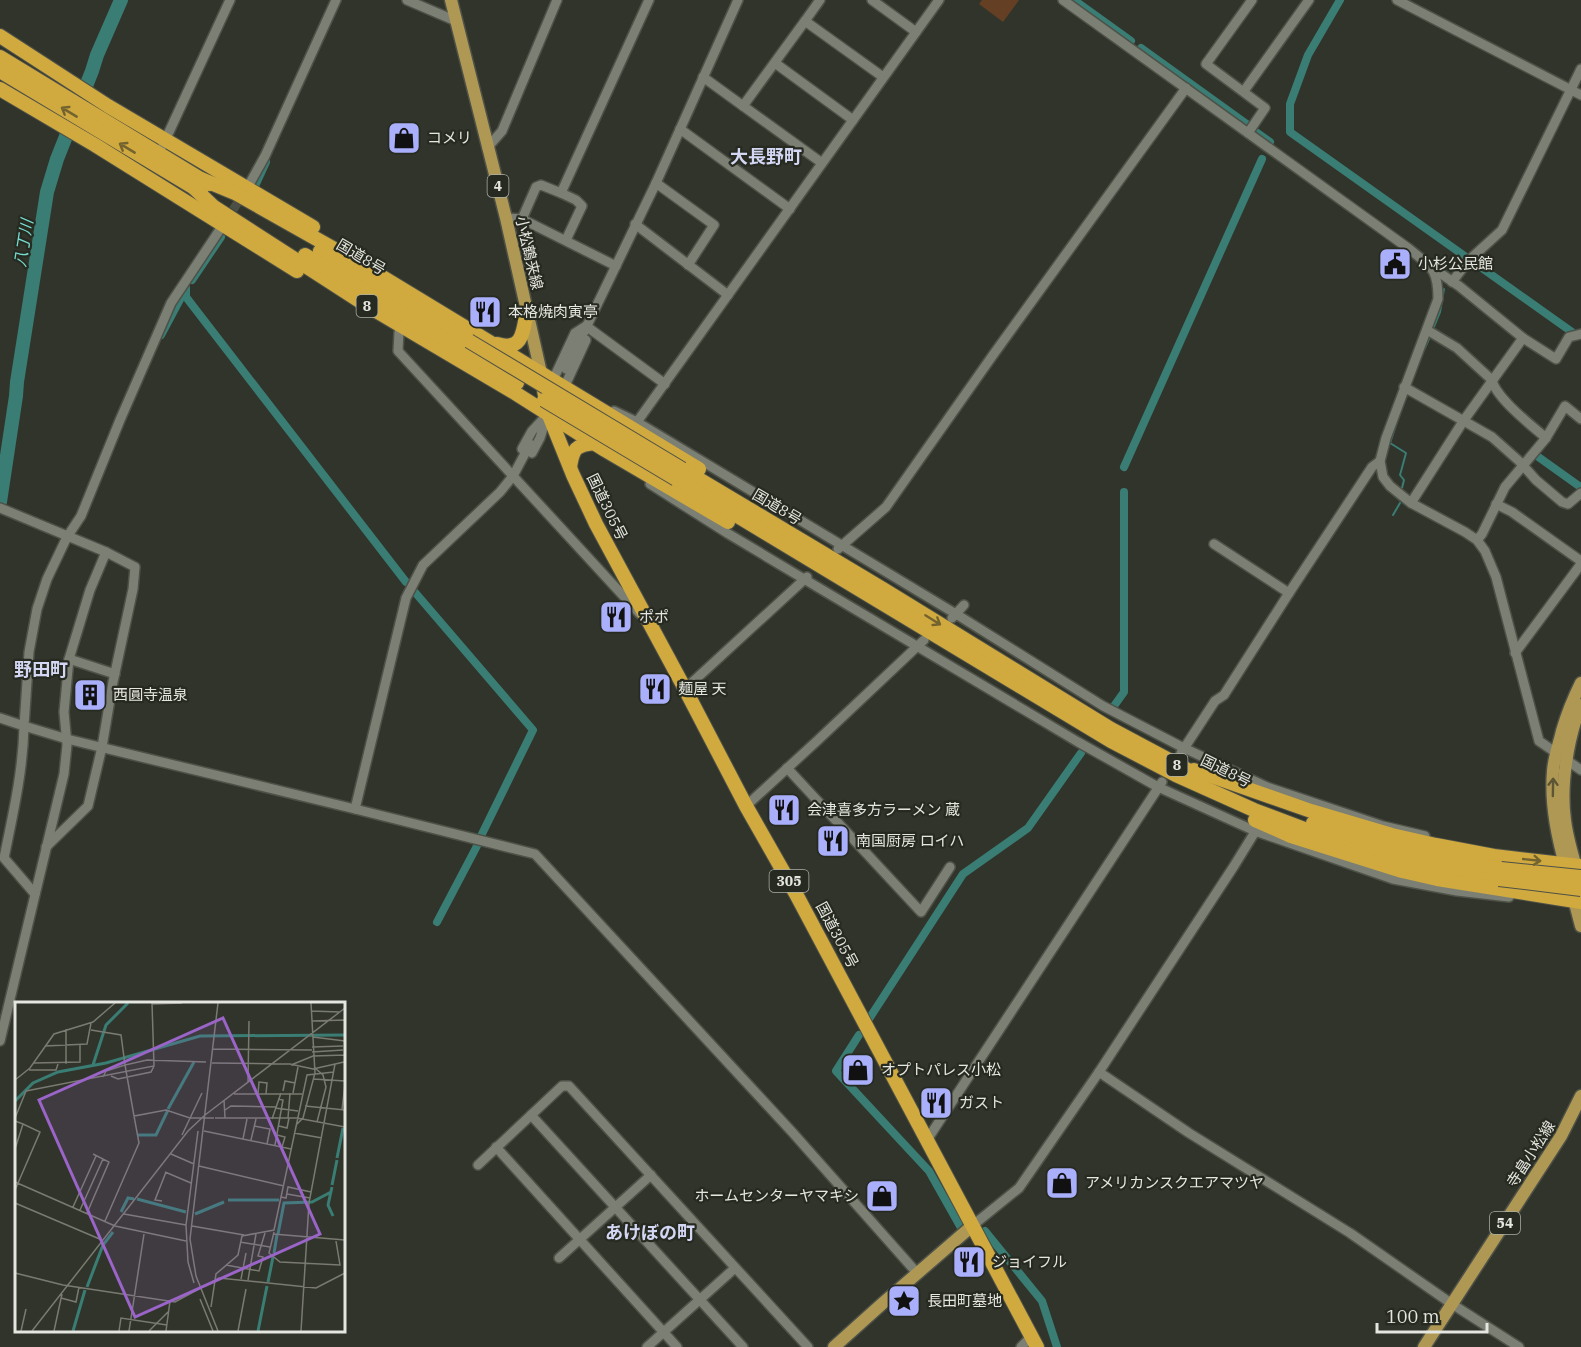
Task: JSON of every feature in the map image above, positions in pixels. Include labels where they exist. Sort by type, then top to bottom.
[{"type":"highway","points":[[3,57],[59,75],[164,142],[462,316],[471,323],[475,342],[515,345],[520,340],[527,310]]},
{"type":"highway","name":"国道8号","points":[[3,57],[43,90],[197,184],[475,342],[889,607],[1112,741],[1178,760]]},
{"type":"highway","points":[[0,89],[149,175],[223,225],[493,388],[515,393]]},
{"type":"highway","name":"8","points":[[197,184],[214,207],[366,305],[621,459],[798,562],[889,607]]},
{"type":"highway","name":"8","points":[[475,342],[553,380],[587,400],[876,579],[883,589]]},
{"type":"highway","name":"国道305号","points":[[553,380],[548,413],[596,524],[927,1140],[1030,1344]]},
{"type":"highway","points":[[570,468],[572,454],[577,447],[595,443]]},
{"type":"highway","name":"国道8号","points":[[679,474],[883,589],[1111,729],[1178,760],[1192,773],[1254,802],[1324,827],[1376,842],[1500,874],[1581,889]]},
{"type":"highway","name":"8","points":[[1178,760],[1212,777],[1311,811],[1382,832],[1494,856],[1576,868]]},
{"type":"highway","name":"8","points":[[1178,760],[1186,786],[1291,836],[1402,871],[1437,879],[1578,902]]},
{"type":"highway","name":"国道8号","points":[[1500,874],[1576,868]]},
{"type":"main road","name":"小松鶴来線","points":[[452,0],[527,310],[553,380]]},
{"type":"main road","points":[[1581,683],[1568,712],[1556,753],[1552,792],[1554,813],[1576,868],[1581,926]]},
{"type":"main road","points":[[1581,705],[1564,776],[1564,818],[1581,884]]},
{"type":"main road","name":"寺畠小松線","points":[[1424,1347],[1561,1136],[1581,1096]]},
{"type":"main road","points":[[834,1347],[972,1226]]},
{"type":"street","points":[[164,142],[230,0]]},
{"type":"street","points":[[245,190],[265,156],[336,0]]},
{"type":"street","points":[[406,0],[456,21]]},
{"type":"street","points":[[488,148],[502,131],[557,0]]},
{"type":"street","points":[[561,194],[649,0]]},
{"type":"street","points":[[566,369],[656,183],[738,0]]},
{"type":"street","points":[[743,106],[820,0]]},
{"type":"street","points":[[872,0],[916,32]]},
{"type":"street","points":[[637,422],[939,0]]},
{"type":"street","points":[[1063,0],[1408,248],[1523,338],[1556,359],[1569,338],[1581,334]]},
{"type":"street","points":[[1248,134],[1265,108],[1206,64],[1252,0]]},
{"type":"street","points":[[1244,91],[1310,0]]},
{"type":"street","points":[[1397,0],[1581,95]]},
{"type":"street","points":[[805,21],[883,77]]},
{"type":"street","points":[[775,63],[853,120]]},
{"type":"street","points":[[1452,282],[1468,261],[1502,230],[1581,69]]},
{"type":"street","points":[[703,77],[822,163]]},
{"type":"street","points":[[840,548],[886,507],[1186,88]]},
{"type":"street","points":[[680,129],[790,209]]},
{"type":"street","points":[[656,183],[714,225],[688,265]]},
{"type":"street","points":[[522,219],[536,187],[541,185],[576,200],[582,206],[566,240]]},
{"type":"street","points":[[506,218],[522,219],[616,266]]},
{"type":"street","points":[[635,224],[728,295]]},
{"type":"street","points":[[35,894],[4,858],[19,783],[24,744],[29,652],[37,609],[47,579],[67,537],[81,516],[171,303],[223,225]]},
{"type":"street","points":[[1431,267],[1438,281],[1438,299],[1386,438],[1380,461],[1383,477],[1390,486],[1411,503],[1465,532],[1477,540],[1485,551],[1496,577],[1539,741],[1581,770]]},
{"type":"street","points":[[586,326],[665,384]]},
{"type":"street","points":[[513,476],[512,468],[531,431],[548,413],[553,380],[576,333],[586,326]]},
{"type":"street","points":[[553,380],[587,338],[586,326]]},
{"type":"street","points":[[1426,330],[1457,348],[1492,380],[1493,386],[1510,406],[1546,438]]},
{"type":"street","points":[[399,332],[398,351],[648,622]]},
{"type":"street","points":[[1411,503],[1464,420],[1523,338]]},
{"type":"street","points":[[1404,387],[1492,437],[1562,502],[1568,504],[1581,493]]},
{"type":"street","points":[[587,400],[637,422],[840,548],[1103,706],[1178,760],[1383,826],[1482,849],[1494,856]]},
{"type":"street","points":[[1477,540],[1505,487],[1546,438],[1565,406],[1581,419]]},
{"type":"street","points":[[355,809],[406,598],[423,565],[500,492],[513,476],[530,444]]},
{"type":"street","points":[[621,459],[638,476],[727,533],[921,643],[1078,742],[1160,784],[1257,828],[1394,879],[1457,891],[1508,897],[1535,896]]},
{"type":"street","points":[[1178,760],[1215,700],[1224,695],[1372,467],[1380,461]]},
{"type":"street","points":[[1496,504],[1512,512],[1581,562],[1515,653]]},
{"type":"street","points":[[4,510],[106,552],[135,567],[133,589],[88,807],[46,847]]},
{"type":"street","points":[[1214,544],[1289,593]]},
{"type":"street","points":[[0,1041],[64,774],[67,739],[64,712],[69,658],[90,590],[106,552]]},
{"type":"street","points":[[686,689],[807,577]]},
{"type":"street","points":[[954,616],[964,604]]},
{"type":"street","points":[[746,806],[921,643]]},
{"type":"street","points":[[69,658],[115,674]]},
{"type":"street","points":[[0,718],[67,739],[535,854],[793,1133],[917,1273]]},
{"type":"street","points":[[787,768],[921,912],[950,867]]},
{"type":"street","points":[[927,1140],[1160,784]]},
{"type":"street","points":[[972,1226],[1019,1188],[1099,1072],[1257,828]]},
{"type":"street","points":[[1099,1072],[1189,1133],[1350,1233],[1452,1304],[1519,1347]]},
{"type":"street","points":[[478,1165],[562,1086],[569,1086],[808,1347]]},
{"type":"street","points":[[531,1115],[743,1347]]},
{"type":"street","points":[[496,1148],[677,1347]]},
{"type":"street","points":[[559,1258],[651,1175]]},
{"type":"street","points":[[647,1347],[735,1268]]},
{"type":"shaded area","points":[[982,0],[1019,0],[1003,22],[979,4]]},
{"type":"waterway","name":"八丁川","points":[[0,502],[47,192],[57,159],[97,55],[121,0]]},
{"type":"waterway","points":[[1074,0],[1131,41]]},
{"type":"waterway","points":[[1340,0],[1308,55],[1290,104],[1290,132],[1466,257]]},
{"type":"waterway","points":[[1141,48],[1248,125]]},
{"type":"waterway","points":[[1256,132],[1270,142]]},
{"type":"waterway","points":[[1124,467],[1262,159]]},
{"type":"waterway","points":[[255,186],[266,162]]},
{"type":"waterway","points":[[192,280],[221,237]]},
{"type":"waterway","points":[[1448,272],[1459,253]]},
{"type":"waterway","points":[[1472,261],[1572,332]]},
{"type":"waterway","points":[[186,288],[186,297],[406,582]]},
{"type":"waterway","points":[[1433,329],[1440,312],[1444,289]]},
{"type":"waterway","points":[[161,335],[185,290]]},
{"type":"waterway","points":[[1424,350],[1429,339]]},
{"type":"waterway","points":[[1402,407],[1390,443],[1406,453],[1400,475],[1404,480],[1402,488]]},
{"type":"waterway","points":[[1537,456],[1579,486]]},
{"type":"waterway","points":[[1114,706],[1124,692],[1124,492]]},
{"type":"waterway","points":[[1393,515],[1400,503]]},
{"type":"waterway","points":[[413,590],[533,730],[481,836]]},
{"type":"waterway","points":[[869,1019],[963,874],[1028,828],[1081,753]]},
{"type":"waterway","points":[[437,922],[478,844]]},
{"type":"waterway","points":[[859,1035],[836,1071],[929,1171],[960,1226]]},
{"type":"waterway","points":[[985,1231],[1042,1301],[1057,1347]]},
{"type":"tunnel","points":[[226,221],[243,194]]},
{"type":"place","name":"コメリ","points":[[404,138]]},
{"type":"place","name":"小杉公民館","points":[[1395,264]]},
{"type":"place","name":"本格焼肉寅亭","points":[[485,312]]},
{"type":"place","name":"ポポ","points":[[616,617]]},
{"type":"place","name":"麺屋 天","points":[[655,689]]},
{"type":"place","name":"西圓寺温泉","points":[[90,695]]},
{"type":"place","name":"会津喜多方ラーメン 蔵","points":[[784,810]]},
{"type":"place","name":"南国厨房 ロイハ","points":[[833,841]]},
{"type":"place","name":"オプトパレス小松","points":[[858,1070]]},
{"type":"place","name":"ガスト","points":[[936,1103]]},
{"type":"place","name":"アメリカンスクエアマツヤ","points":[[1062,1183]]},
{"type":"place","name":"ホームセンターヤマキシ","points":[[882,1196]]},
{"type":"place","name":"ジョイフル","points":[[969,1262]]},
{"type":"place","name":"長田町墓地","points":[[904,1301]]},
{"type":"district","name":"大長野町","points":[[766,157]]},
{"type":"district","name":"野田町","points":[[41,670]]},
{"type":"district","name":"あけぼの町","points":[[650,1233]]}]
